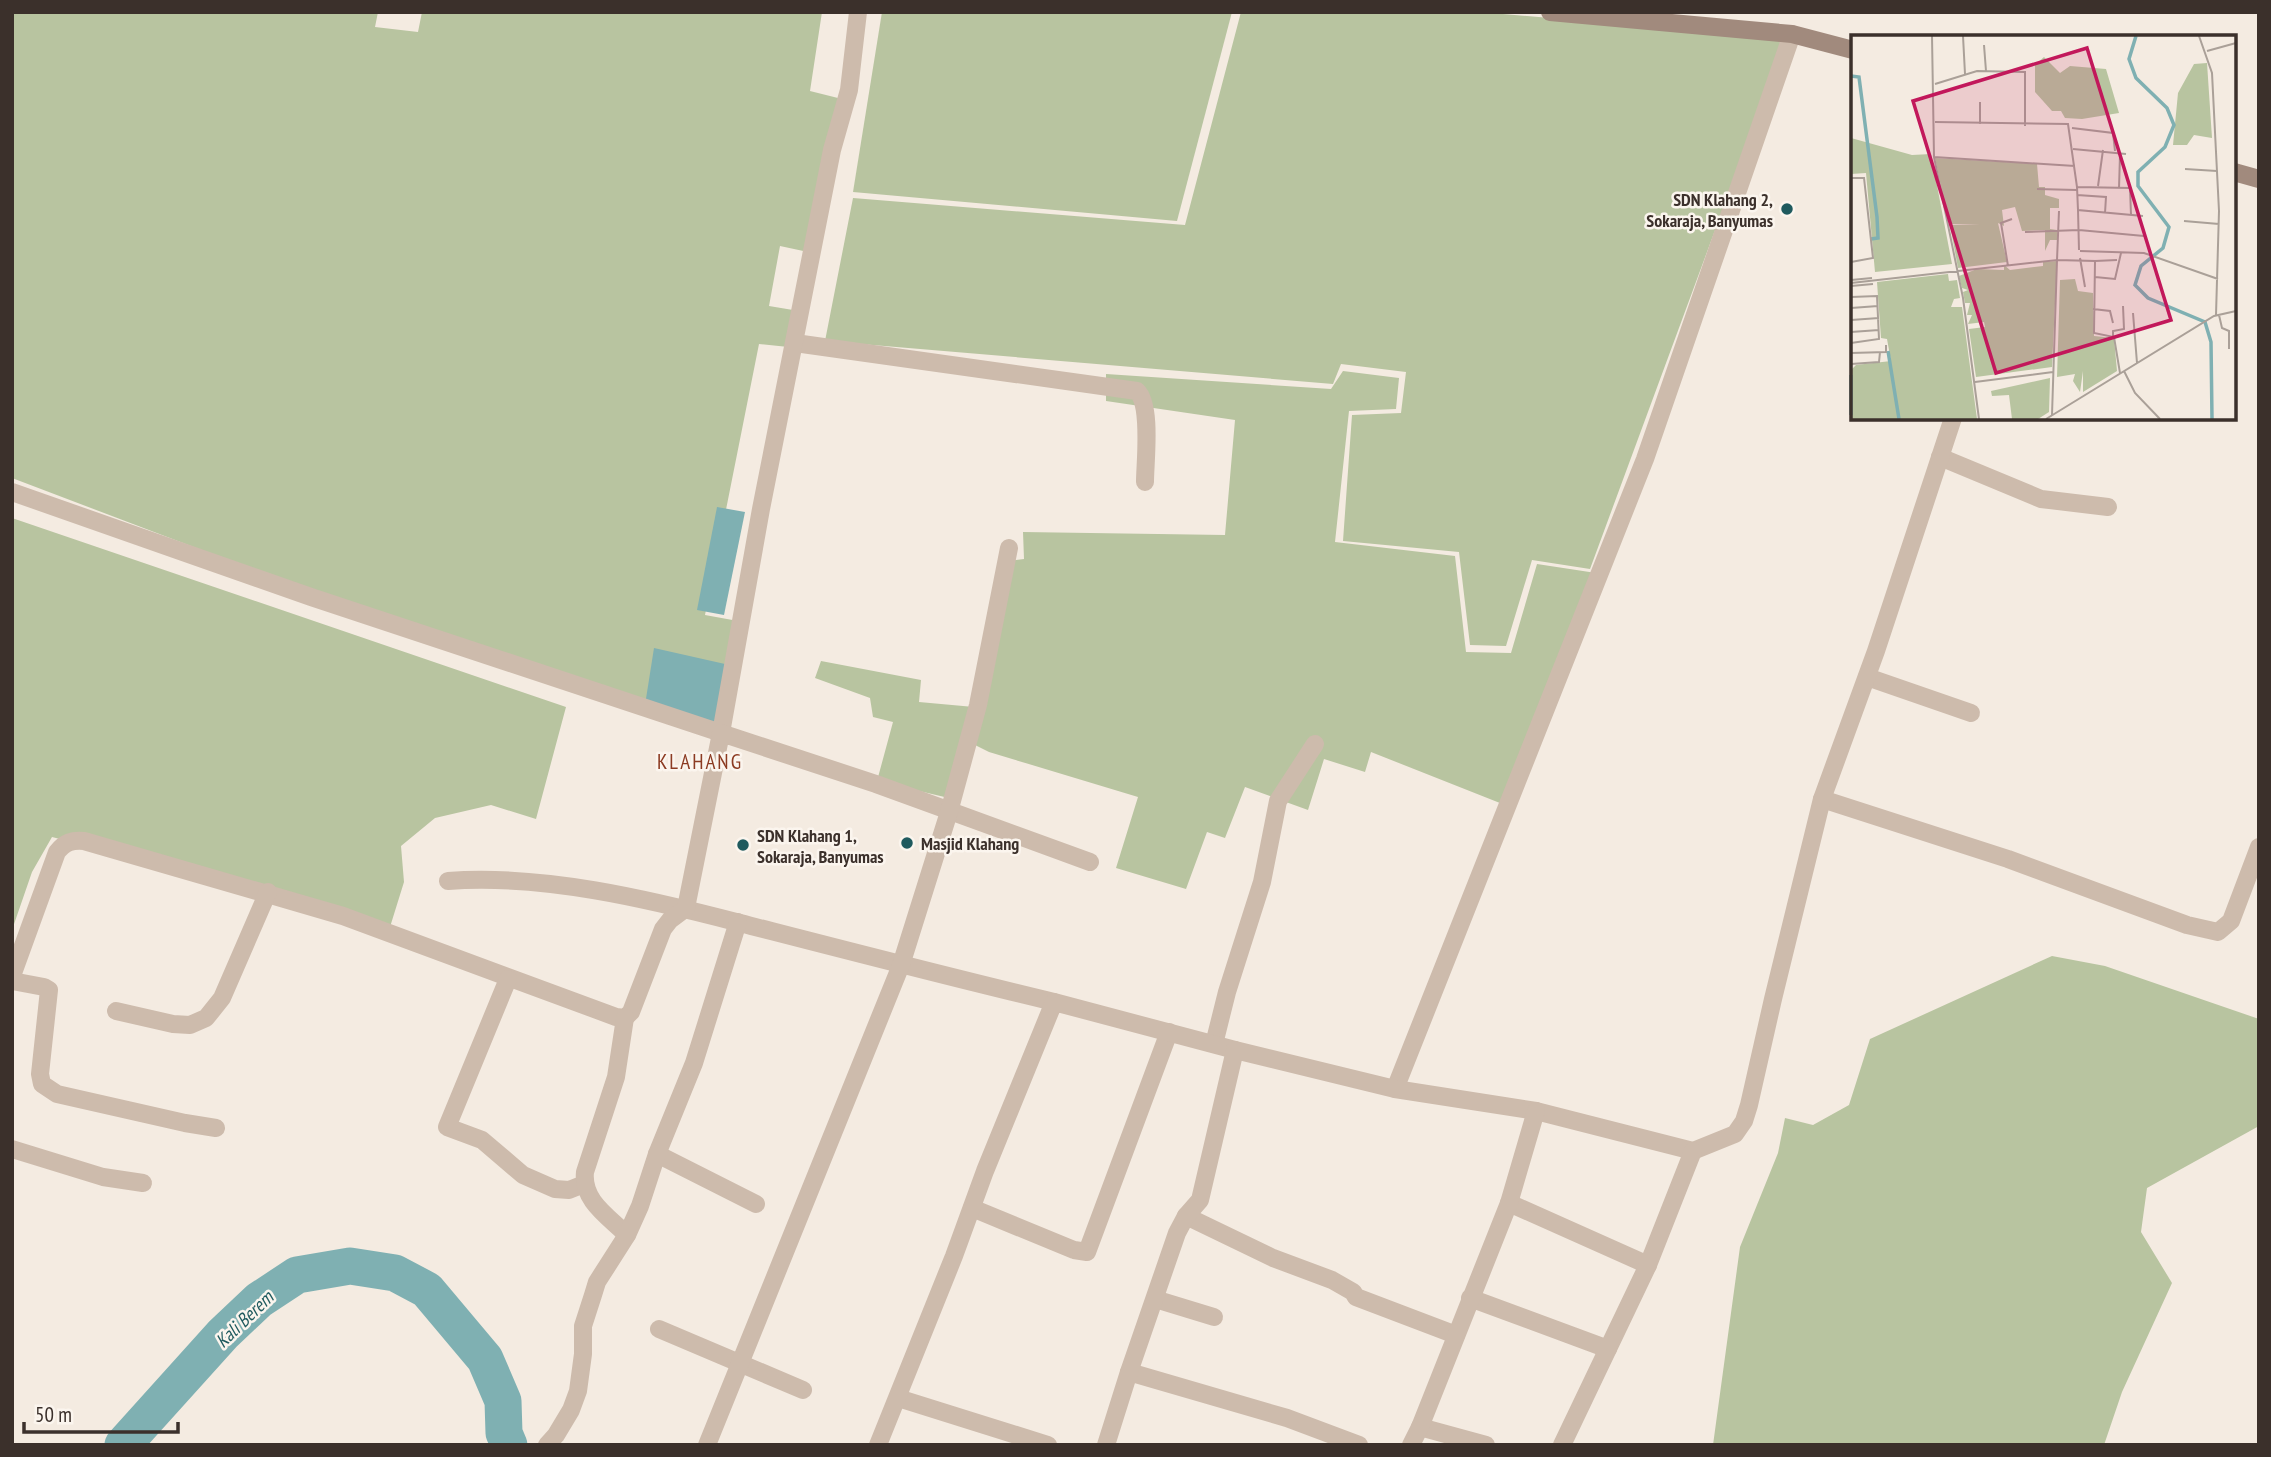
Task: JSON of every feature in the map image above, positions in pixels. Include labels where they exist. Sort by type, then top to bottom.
[{"type":"street","points":[[627,1234],[590,1199],[584,1184],[585,1172],[616,1077],[625,1018],[631,1012],[663,929],[686,908],[832,150],[849,90],[858,12]]},
{"type":"street","points":[[1550,12],[1793,34],[1851,49]]},
{"type":"street","points":[[1395,1089],[1645,459],[1793,34]]},
{"type":"street","points":[[2236,173],[2259,179]]},
{"type":"street","points":[[795,343],[1138,391],[1145,409],[1145,482]]},
{"type":"street","points":[[448,881],[530,881],[686,908],[1395,1089],[1536,1111],[1693,1151],[1735,1134],[1744,1121],[1822,799],[1867,677],[1952,420]]},
{"type":"street","points":[[1940,457],[2041,499],[2108,507]]},
{"type":"street","points":[[12,492],[311,597],[876,784],[1090,862]]},
{"type":"street","points":[[707,1445],[901,965],[949,812],[988,662],[1009,548]]},
{"type":"street","points":[[1867,677],[1971,713]]},
{"type":"street","points":[[1214,1044],[1230,979],[1262,881],[1278,801],[1315,744]]},
{"type":"street","points":[[1822,799],[2008,859],[2187,925],[2218,932],[2231,921],[2259,847]]},
{"type":"street","points":[[216,1128],[57,1094],[42,1084],[40,1074],[49,990],[12,979],[57,852],[63,844],[73,840],[84,841],[268,892],[399,936],[508,979],[625,1018]]},
{"type":"street","points":[[116,1011],[173,1024],[190,1025],[206,1018],[222,998],[268,892]]},
{"type":"street","points":[[547,1445],[571,1410],[578,1391],[583,1354],[583,1326],[597,1282],[627,1234],[640,1206],[657,1154],[694,1063],[738,922]]},
{"type":"street","points":[[508,979],[447,1127],[482,1140],[523,1175],[555,1189],[569,1191],[584,1184]]},
{"type":"street","points":[[878,1445],[1054,1002]]},
{"type":"street","points":[[972,1208],[1074,1250],[1087,1252],[1169,1032]]},
{"type":"street","points":[[1107,1445],[1177,1233],[1186,1216],[1200,1200],[1235,1050]]},
{"type":"street","points":[[1411,1445],[1509,1203],[1536,1111]]},
{"type":"street","points":[[12,1149],[103,1177],[143,1183]]},
{"type":"street","points":[[1562,1445],[1648,1265],[1693,1151]]},
{"type":"street","points":[[657,1154],[756,1204]]},
{"type":"street","points":[[1509,1203],[1648,1265]]},
{"type":"street","points":[[1186,1216],[1273,1258],[1332,1280],[1353,1292],[1356,1297],[1456,1335]]},
{"type":"street","points":[[1471,1298],[1608,1349]]},
{"type":"street","points":[[1155,1299],[1214,1317]]},
{"type":"street","points":[[659,1329],[803,1390]]},
{"type":"street","points":[[1129,1372],[1287,1418],[1359,1445]]},
{"type":"street","points":[[898,1398],[1048,1445]]},
{"type":"street","points":[[1420,1427],[1486,1445]]},
{"type":"green space","points":[[12,12],[378,12],[375,27],[418,32],[422,12],[822,12],[810,91],[838,98],[808,252],[780,246],[769,306],[805,312],[798,348],[759,344],[705,615],[738,621],[718,730],[312,592],[12,478]]},
{"type":"green space","points":[[882,12],[1232,12],[1177,221],[853,192]]},
{"type":"green space","points":[[1241,12],[1480,12],[1786,38],[1590,569],[1532,560],[1506,646],[1470,645],[1459,552],[1343,541],[1352,415],[1401,413],[1406,372],[1341,364],[1333,384],[825,341],[853,198],[1185,225]]},
{"type":"green space","points":[[1343,371],[1399,378],[1396,409],[1349,411],[1335,542],[1455,556],[1466,652],[1511,653],[1537,564],[1596,573],[1505,805],[1371,752],[1365,772],[1324,759],[1308,810],[1245,787],[1225,838],[1207,832],[1186,889],[1116,868],[1138,797],[989,752],[973,744],[953,799],[877,781],[893,722],[873,717],[870,698],[815,678],[821,661],[921,680],[919,702],[985,708],[1008,561],[1024,559],[1023,532],[1225,535],[1235,420],[1106,401],[1106,374],[1331,389]]},
{"type":"green space","points":[[12,518],[566,707],[536,819],[491,805],[435,818],[401,846],[404,882],[390,927],[234,883],[52,837],[32,872],[12,930]]},
{"type":"green space","points":[[2052,956],[2105,966],[2259,1019],[2259,1126],[2147,1188],[2141,1232],[2172,1283],[2122,1392],[2104,1445],[1713,1445],[1740,1247],[1778,1153],[1785,1118],[1813,1125],[1849,1105],[1870,1039]]},
{"type":"water","points":[[717,507],[745,512],[724,615],[697,610]]},
{"type":"water","points":[[654,648],[725,664],[715,724],[645,705]]},
{"type":"waterway","name":"Kali Berem","points":[[123,1445],[223,1334],[259,1300],[297,1275],[350,1266],[395,1273],[427,1290],[485,1359],[503,1401],[504,1433],[509,1445]]},
{"type":"place","name":"SDN Klahang 2, Sokaraja, Banyumas","points":[[1787,209]]},
{"type":"place","name":"Masjid Klahang","points":[[907,843]]},
{"type":"place","name":"SDN Klahang 1, Sokaraja, Banyumas","points":[[743,845]]},
{"type":"district","name":"KLAHANG","points":[[700,761]]}]
